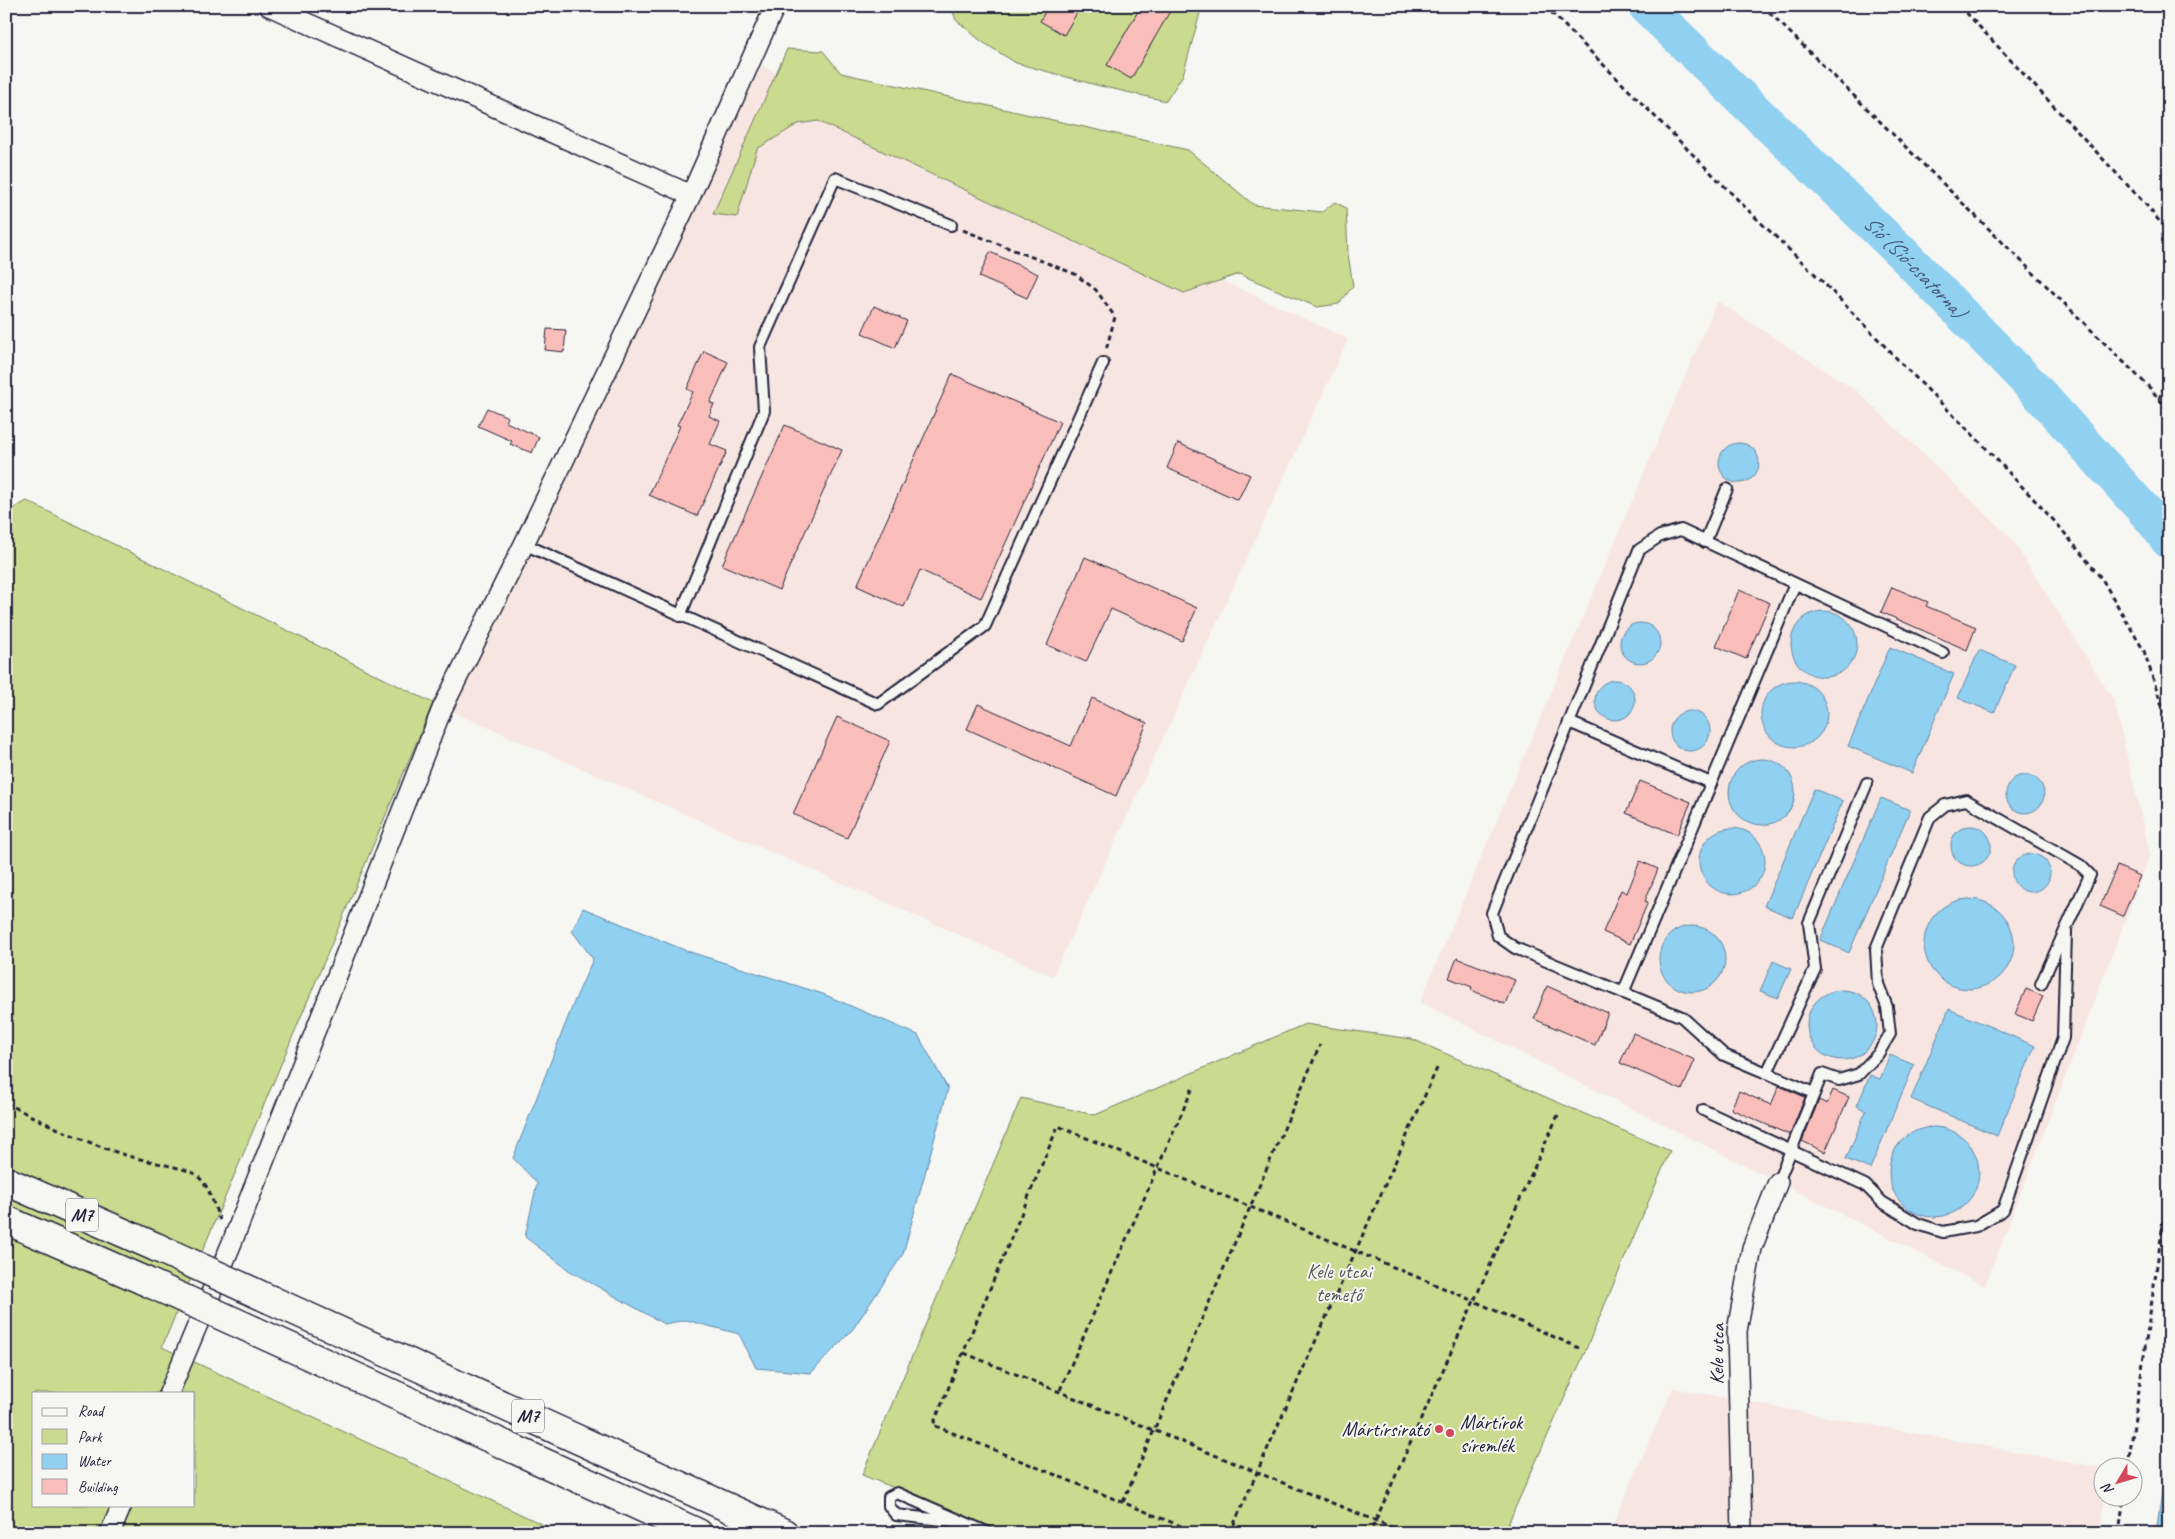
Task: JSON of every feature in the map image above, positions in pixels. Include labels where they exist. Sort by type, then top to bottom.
[{"type":"highway","name":"M7","points":[[6,1181],[158,1248],[784,1533]]},
{"type":"highway","name":"M7","points":[[6,1220],[145,1281],[698,1533]]},
{"type":"street","points":[[269,6],[691,195]]},
{"type":"street","points":[[169,1392],[231,1245],[442,709],[524,544],[691,195],[775,6]]},
{"type":"street","name":"Kele utca","points":[[1742,1533],[1737,1331],[1752,1248],[1778,1182]]},
{"type":"street","points":[[110,1533],[122,1506]]},
{"type":"lane","points":[[680,616],[764,411],[760,347],[834,178],[951,225]]},
{"type":"lane","points":[[524,544],[878,704],[985,626],[1103,364]]},
{"type":"lane","points":[[1705,542],[1727,489]]},
{"type":"lane","points":[[1814,1093],[1724,1054],[1682,1017],[1515,948],[1498,936],[1492,913],[1639,550],[1660,536],[1681,530],[1943,653]]},
{"type":"lane","points":[[1623,993],[1795,584]]},
{"type":"lane","points":[[1569,722],[1712,783]]},
{"type":"lane","points":[[1767,1073],[1815,969],[1809,924],[1867,783]]},
{"type":"lane","points":[[1778,1182],[1822,1074],[1839,1080],[1860,1074],[1878,1054],[1890,1034],[1887,1006],[1878,984],[1876,949],[1930,817],[1945,805],[1966,800],[2080,865],[2090,875],[2041,984]]},
{"type":"lane","points":[[1703,1110],[1865,1185],[1882,1202],[1910,1220],[1943,1232],[1976,1226],[2003,1210],[2064,1038],[2066,928]]},
{"type":"lane","points":[[962,1522],[896,1515],[888,1506],[889,1497],[897,1493],[989,1533]]},
{"type":"path","points":[[1546,6],[1757,219],[1820,279],[2058,524],[2102,579],[2144,651],[2169,727]]},
{"type":"path","points":[[1763,6],[2151,389],[2169,412]]},
{"type":"path","points":[[1960,6],[2147,206],[2169,233]]},
{"type":"path","points":[[951,225],[1075,274],[1096,290],[1115,317],[1103,364]]},
{"type":"path","points":[[2159,399],[2169,372]]},
{"type":"path","points":[[1123,1502],[1320,1044]]},
{"type":"path","points":[[1230,1533],[1438,1066]]},
{"type":"path","points":[[1060,1390],[1194,1085]]},
{"type":"path","points":[[6,1103],[62,1131],[109,1150],[150,1163],[193,1172],[204,1182],[210,1192],[217,1215],[231,1245]]},
{"type":"path","points":[[1370,1533],[1558,1115]]},
{"type":"path","points":[[1198,1533],[934,1425],[1058,1126],[1356,1251],[1579,1348]]},
{"type":"path","points":[[2129,1456],[2169,1182]]},
{"type":"path","points":[[964,1353],[1060,1390],[1406,1533]]},
{"type":"path","points":[[2119,1533],[2123,1506]]},
{"type":"shaded area","points":[[747,59],[1348,339],[1053,976],[433,703],[519,541]]},
{"type":"shaded area","points":[[1717,301],[1857,391],[2011,538],[2114,701],[2150,855],[1985,1286],[1420,1002]]},
{"type":"shaded area","points":[[1673,1388],[2092,1466],[2092,1506],[2104,1506],[2100,1533],[1609,1533]]},
{"type":"green space","points":[[951,6],[1202,6],[1183,75],[1166,101],[1096,85],[1016,63],[981,41],[956,20]]},
{"type":"green space","points":[[787,49],[823,51],[841,73],[1188,150],[1254,205],[1322,212],[1335,202],[1346,208],[1348,254],[1353,286],[1339,304],[1317,307],[1239,274],[1184,293],[818,121],[798,124],[757,149],[737,217],[713,214]]},
{"type":"green space","points":[[27,501],[433,703],[162,1347],[561,1533],[6,1533],[6,512]]},
{"type":"green space","name":"Kele utcai temető","points":[[1305,1024],[1412,1039],[1670,1151],[1581,1361],[1504,1533],[1006,1533],[862,1475],[1021,1098],[1095,1115]]},
{"type":"water","points":[[1739,443],[1753,449],[1759,463],[1753,477],[1739,483],[1725,477],[1719,463],[1725,449]]},
{"type":"water","points":[[1824,611],[1837,614],[1847,621],[1854,631],[1857,644],[1854,657],[1847,667],[1837,674],[1824,677],[1811,674],[1801,667],[1794,657],[1791,644],[1794,631],[1801,621],[1811,614]]},
{"type":"water","points":[[1640,623],[1654,629],[1660,643],[1654,657],[1640,663],[1626,657],[1620,643],[1626,629]]},
{"type":"water","points":[[1890,647],[1954,674],[1912,773],[1848,746]]},
{"type":"water","points":[[1979,650],[2015,665],[1994,713],[1958,698]]},
{"type":"water","points":[[1615,680],[1629,686],[1635,700],[1629,714],[1615,720],[1601,714],[1595,700],[1601,686]]},
{"type":"water","points":[[1794,681],[1807,684],[1817,691],[1824,701],[1827,714],[1824,727],[1817,737],[1807,744],[1794,747],[1781,744],[1771,737],[1764,727],[1761,714],[1764,701],[1771,691],[1781,684]]},
{"type":"water","points":[[1690,711],[1704,717],[1710,731],[1704,745],[1690,751],[1676,745],[1670,731],[1676,717]]},
{"type":"water","points":[[1762,759],[1775,762],[1785,769],[1792,779],[1795,792],[1792,805],[1785,815],[1775,822],[1762,825],[1749,822],[1739,815],[1732,805],[1729,792],[1732,779],[1739,769],[1749,762]]},
{"type":"water","points":[[2025,775],[2039,780],[2044,794],[2039,808],[2025,813],[2011,808],[2006,794],[2011,780]]},
{"type":"water","points":[[1814,789],[1843,801],[1793,918],[1764,906]]},
{"type":"water","points":[[1881,798],[1910,810],[1849,953],[1820,940]]},
{"type":"water","points":[[1975,826],[1982,829],[1988,835],[1991,846],[1990,854],[1982,863],[1975,866],[1967,866],[1960,863],[1952,854],[1951,842],[1954,835],[1963,827]]},
{"type":"water","points":[[1732,828],[1745,831],[1755,838],[1762,848],[1765,861],[1762,874],[1755,884],[1745,891],[1732,894],[1719,891],[1709,884],[1702,874],[1699,861],[1702,848],[1709,838],[1719,831]]},
{"type":"water","points":[[2031,854],[2044,860],[2050,873],[2044,886],[2031,892],[2018,886],[2012,873],[2018,860]]},
{"type":"water","points":[[1969,899],[1986,902],[2001,912],[2011,927],[2014,944],[2011,961],[2001,976],[1986,986],[1969,989],[1952,986],[1937,976],[1927,961],[1924,944],[1927,927],[1937,912],[1952,902]]},
{"type":"water","points":[[583,908],[687,951],[823,994],[918,1035],[948,1089],[903,1254],[853,1329],[811,1373],[756,1368],[739,1334],[686,1320],[664,1324],[570,1271],[525,1237],[537,1183],[513,1158],[574,1002],[593,959],[572,931]]},
{"type":"water","points":[[1692,926],[1705,929],[1715,936],[1722,946],[1725,959],[1722,972],[1715,982],[1705,989],[1692,992],[1679,989],[1669,982],[1662,972],[1659,959],[1662,946],[1669,936],[1679,929]]},
{"type":"water","points":[[1773,961],[1791,969],[1778,998],[1760,991]]},
{"type":"water","points":[[1842,990],[1861,996],[1871,1006],[1877,1025],[1871,1044],[1861,1054],[1842,1060],[1823,1054],[1813,1044],[1807,1025],[1813,1006],[1823,996]]},
{"type":"water","points":[[1949,1009],[2035,1046],[1997,1136],[1911,1099]]},
{"type":"water","points":[[1890,1055],[1914,1065],[1870,1169],[1846,1159],[1866,1111],[1857,1106],[1870,1075],[1880,1079]]},
{"type":"water","points":[[1934,1127],[1951,1130],[1966,1140],[1976,1155],[1979,1172],[1976,1189],[1966,1204],[1951,1214],[1934,1217],[1917,1214],[1902,1204],[1892,1189],[1889,1172],[1892,1155],[1902,1140],[1917,1130]]},
{"type":"water","points":[[2169,1444],[2169,1533],[2156,1533]]},
{"type":"building","points":[[1048,6],[1081,6],[1064,35],[1040,21]]},
{"type":"building","points":[[1141,6],[1173,6],[1131,79],[1107,65]]},
{"type":"building","points":[[990,252],[1038,274],[1027,298],[979,277]]},
{"type":"building","points":[[874,306],[907,321],[895,348],[862,333]]},
{"type":"building","points":[[547,329],[566,330],[564,352],[545,350]]},
{"type":"building","points":[[704,351],[728,362],[710,403],[714,404],[709,416],[720,421],[710,444],[727,451],[697,516],[649,495],[680,426],[677,425],[693,392],[687,389]]},
{"type":"building","points":[[952,374],[1060,422],[981,598],[920,570],[904,607],[857,586]]},
{"type":"building","points":[[487,408],[508,417],[506,422],[539,437],[532,453],[510,444],[512,441],[478,426]]},
{"type":"building","points":[[785,425],[842,450],[779,590],[722,565]]},
{"type":"building","points":[[1178,443],[1250,475],[1238,500],[1167,468]]},
{"type":"building","points":[[1085,557],[1197,608],[1182,641],[1111,609],[1086,662],[1047,645]]},
{"type":"building","points":[[1892,587],[1928,602],[1926,606],[1976,627],[1967,650],[1881,612]]},
{"type":"building","points":[[1739,590],[1770,603],[1746,659],[1716,646]]},
{"type":"building","points":[[1092,698],[1147,723],[1116,796],[967,729],[978,704],[1071,746]]},
{"type":"building","points":[[837,717],[890,741],[847,838],[793,814]]},
{"type":"building","points":[[1640,781],[1691,802],[1677,835],[1626,813]]},
{"type":"building","points":[[1640,861],[1658,869],[1645,901],[1648,902],[1630,944],[1603,932],[1621,890],[1627,893]]},
{"type":"building","points":[[2117,866],[2140,876],[2123,916],[2100,906]]},
{"type":"building","points":[[1457,958],[1515,980],[1505,1004],[1471,990],[1472,987],[1449,978]]},
{"type":"building","points":[[1547,986],[1608,1013],[1595,1045],[1534,1019]]},
{"type":"building","points":[[2026,989],[2043,996],[2032,1021],[2015,1014]]},
{"type":"building","points":[[1633,1033],[1695,1060],[1682,1090],[1620,1063]]},
{"type":"building","points":[[1779,1086],[1805,1097],[1790,1135],[1731,1109],[1739,1091],[1771,1105]]},
{"type":"building","points":[[1833,1090],[1849,1097],[1825,1152],[1802,1141],[1819,1100],[1827,1104]]},
{"type":"waterway","name":"Sió (Sió-csatorna)","points":[[1646,6],[1904,255],[2031,385],[2153,520],[2169,541]]},
{"type":"place","name":"Mártírsirató","points":[[1439,1429]]},
{"type":"place","name":"Mártírok síremlék","points":[[1450,1433]]}]
